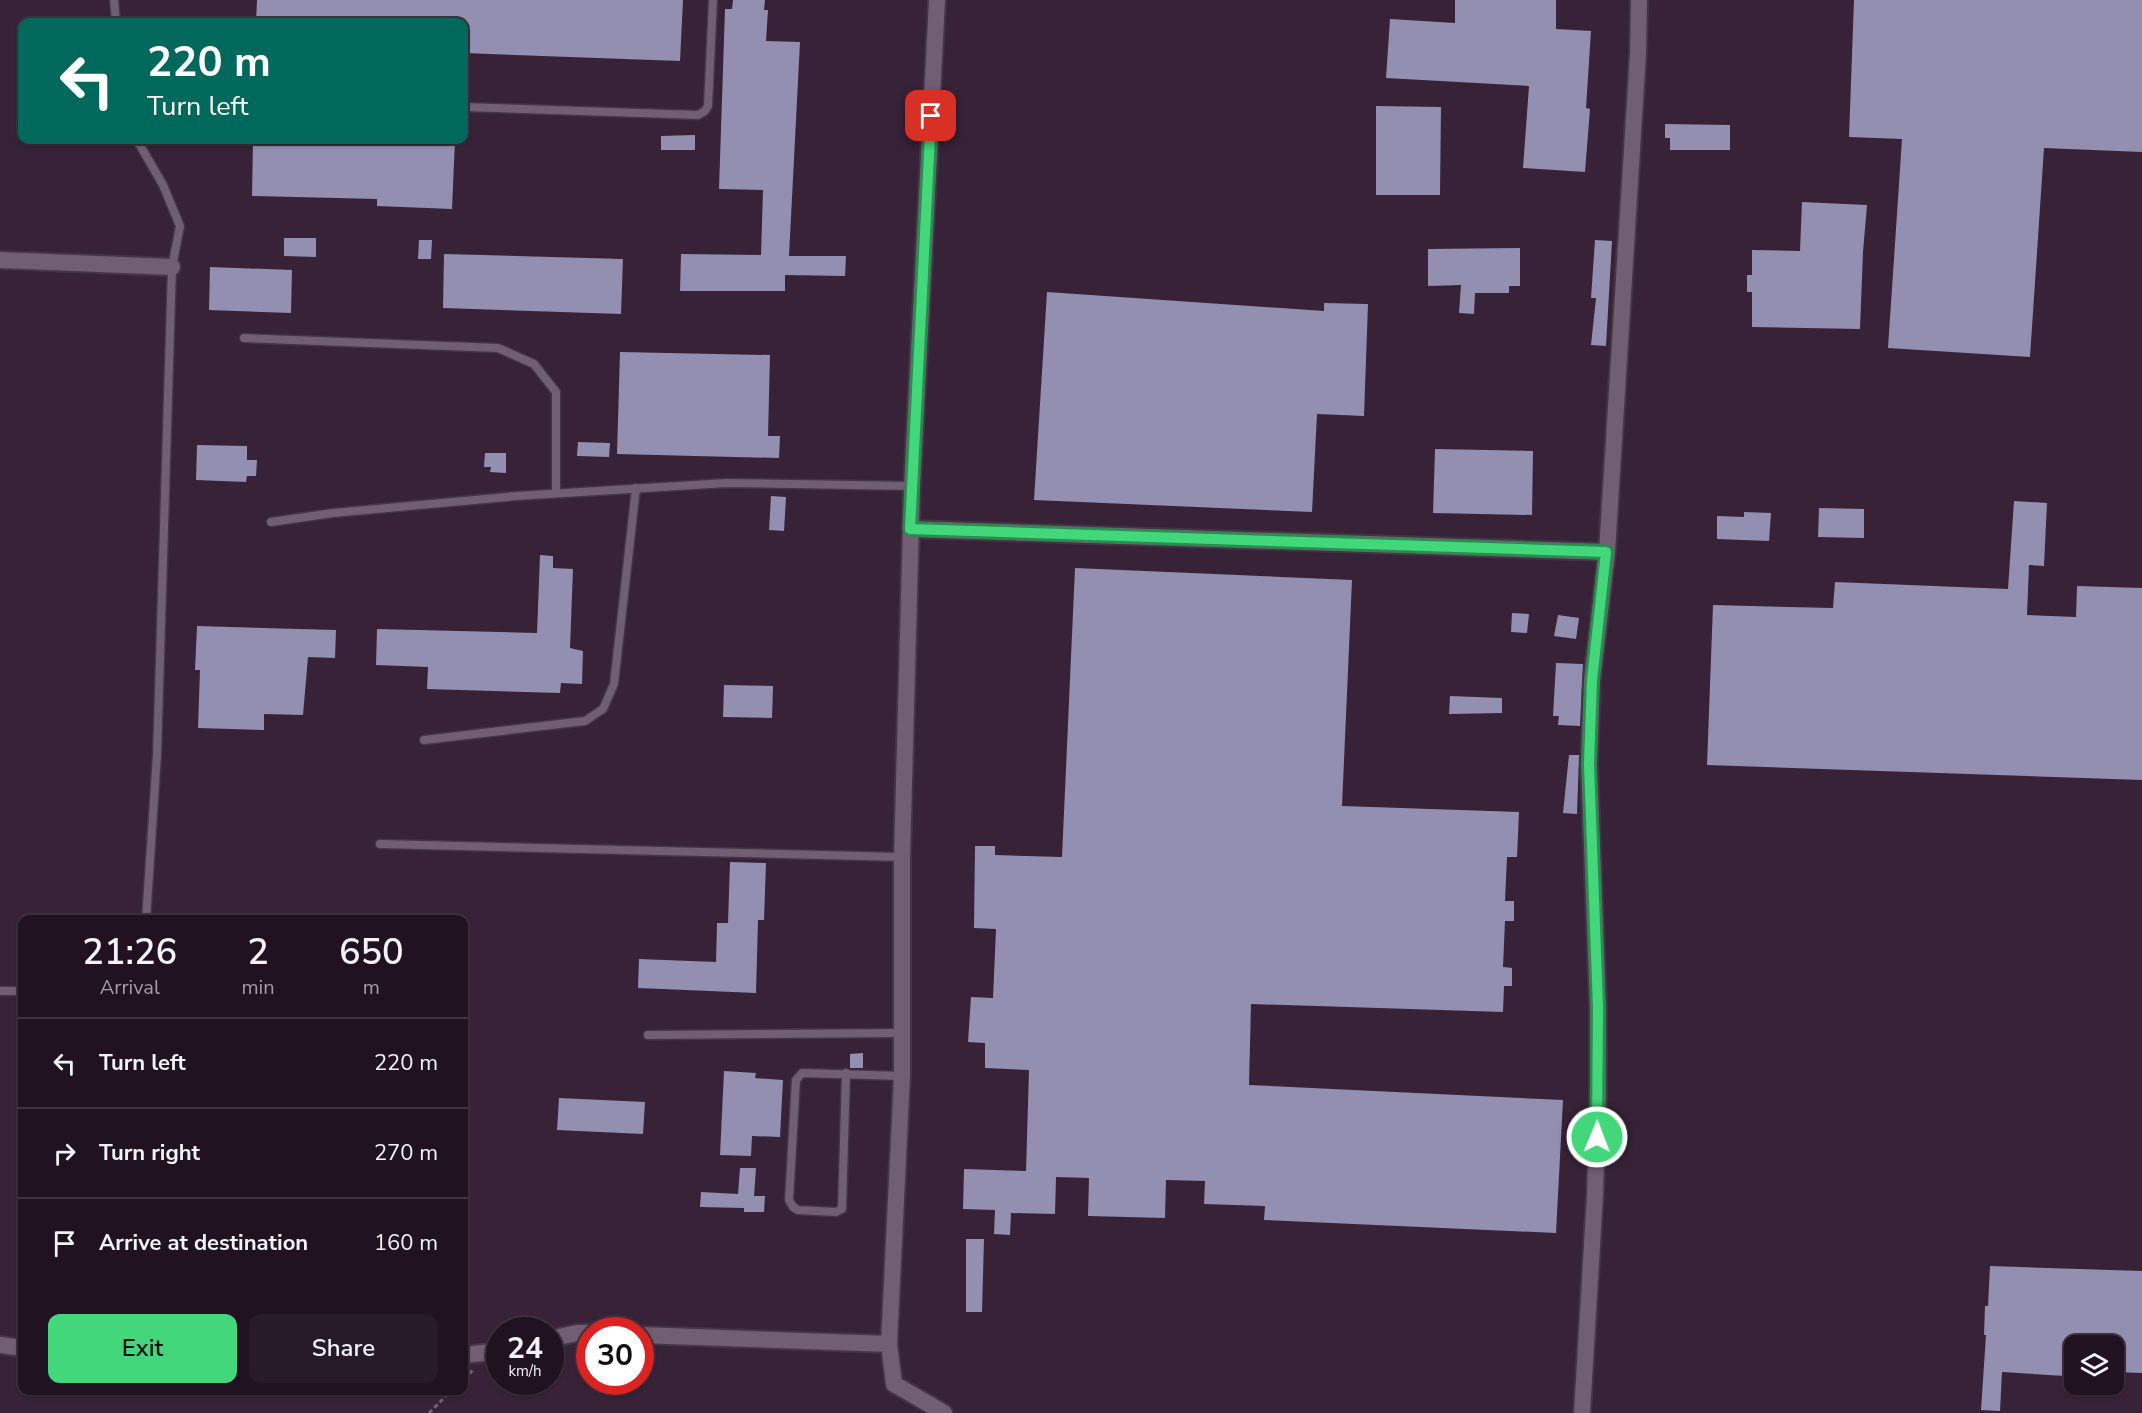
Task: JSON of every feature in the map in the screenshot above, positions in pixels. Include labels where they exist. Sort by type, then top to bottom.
[{"type":"street","points":[[937,0],[910,529],[902,857],[903,1076],[889,1344],[894,1384],[944,1413]]},
{"type":"street","points":[[1582,1413],[1595,1195],[1598,1098],[1589,764],[1592,680],[1606,552],[1638,53],[1639,0]]},
{"type":"street","points":[[0,260],[172,267]]},
{"type":"street","points":[[910,529],[1606,552]]},
{"type":"street","points":[[654,1336],[889,1344]]},
{"type":"street","points":[[0,1346],[18,1348]]},
{"type":"street","points":[[468,1354],[486,1352]]},
{"type":"lane","points":[[114,0],[116,18]]},
{"type":"lane","points":[[468,107],[698,115],[708,106],[712,0]]},
{"type":"lane","points":[[139,144],[163,185],[180,226],[172,267],[157,755],[146,915]]},
{"type":"lane","points":[[244,338],[498,348],[534,364],[556,392],[556,493]]},
{"type":"lane","points":[[271,522],[333,513],[556,493],[726,483],[912,486]]},
{"type":"lane","points":[[424,740],[585,721],[603,709],[614,684],[636,489]]},
{"type":"lane","points":[[380,844],[902,857]]},
{"type":"lane","points":[[0,991],[18,992]]},
{"type":"lane","points":[[648,1035],[902,1033]]},
{"type":"lane","points":[[846,1073],[842,1209],[836,1212],[798,1210],[789,1200],[796,1080],[802,1073],[846,1073],[903,1076]]},
{"type":"path","points":[[429,1413],[447,1395]]},
{"type":"shaded area","points":[[0,0],[2142,0],[2142,1413],[0,1413]]},
{"type":"building","points":[[257,0],[683,0],[680,61],[468,53],[468,18],[256,18]]},
{"type":"building","points":[[733,0],[765,0],[764,10],[768,10],[766,41],[800,42],[789,256],[846,256],[845,276],[785,275],[785,291],[680,291],[681,254],[761,255],[763,190],[719,189],[725,9],[732,9]]},
{"type":"building","points":[[1455,0],[1556,0],[1556,29],[1591,31],[1586,108],[1590,109],[1585,172],[1523,168],[1529,86],[1386,78],[1390,19],[1455,23]]},
{"type":"building","points":[[1854,0],[2142,0],[2142,152],[2044,148],[2030,357],[1888,348],[1902,139],[1849,137]]},
{"type":"building","points":[[1376,106],[1441,107],[1440,195],[1376,195]]},
{"type":"building","points":[[1665,124],[1730,125],[1730,150],[1670,150],[1670,138],[1665,138]]},
{"type":"building","points":[[695,135],[695,150],[661,150],[661,136]]},
{"type":"building","points":[[253,144],[455,144],[452,209],[377,206],[377,199],[252,196]]},
{"type":"building","points":[[1802,202],[1867,205],[1860,329],[1752,327],[1752,292],[1747,292],[1747,275],[1752,275],[1752,250],[1800,251]]},
{"type":"building","points":[[284,238],[316,238],[316,257],[284,256]]},
{"type":"building","points":[[419,240],[432,240],[431,259],[418,259]]},
{"type":"building","points":[[1595,240],[1612,241],[1606,346],[1591,345],[1596,298],[1591,298]]},
{"type":"building","points":[[1520,248],[1520,286],[1509,286],[1509,293],[1475,293],[1474,314],[1459,313],[1461,285],[1428,286],[1428,249]]},
{"type":"building","points":[[444,254],[623,259],[621,314],[443,308]]},
{"type":"building","points":[[210,267],[292,270],[291,313],[209,310]]},
{"type":"building","points":[[1047,292],[1324,311],[1324,303],[1368,304],[1364,416],[1317,414],[1312,512],[1034,500]]},
{"type":"building","points":[[620,352],[770,355],[768,436],[780,436],[779,458],[617,454]]},
{"type":"building","points":[[578,442],[610,443],[609,457],[577,456]]},
{"type":"building","points":[[197,445],[247,446],[247,460],[257,460],[256,476],[247,476],[246,482],[196,480]]},
{"type":"building","points":[[1435,449],[1533,451],[1532,515],[1433,513]]},
{"type":"building","points":[[485,453],[506,453],[506,473],[490,472],[491,467],[484,467]]},
{"type":"building","points":[[771,496],[786,497],[784,531],[769,530]]},
{"type":"building","points":[[2014,501],[2047,503],[2044,566],[2029,565],[2027,615],[2076,617],[2077,586],[2142,588],[2142,780],[1707,765],[1713,605],[1833,608],[1835,582],[2008,589]]},
{"type":"building","points":[[1819,508],[1864,509],[1864,538],[1818,537]]},
{"type":"building","points":[[1744,512],[1771,513],[1769,541],[1717,539],[1717,516],[1744,517]]},
{"type":"building","points":[[540,555],[553,556],[553,568],[573,569],[570,648],[583,651],[582,684],[561,683],[560,693],[427,689],[428,667],[376,665],[377,629],[537,633]]},
{"type":"building","points":[[1075,568],[1352,580],[1342,806],[1519,812],[1517,857],[1507,857],[1505,901],[1514,901],[1514,921],[1505,921],[1503,967],[1512,968],[1512,986],[1504,986],[1503,1012],[1251,1004],[1249,1085],[1563,1100],[1556,1233],[1264,1220],[1265,1206],[1204,1204],[1205,1181],[1166,1180],[1165,1218],[1088,1216],[1089,1178],[1056,1177],[1055,1214],[1011,1213],[1010,1235],[994,1234],[995,1210],[963,1209],[964,1169],[1026,1171],[1029,1070],[985,1068],[985,1043],[968,1042],[971,997],[993,998],[996,929],[974,928],[975,846],[995,846],[995,855],[1062,857]]},
{"type":"building","points":[[1512,613],[1529,614],[1527,633],[1511,632]]},
{"type":"building","points":[[1558,615],[1579,618],[1576,639],[1554,636]]},
{"type":"building","points":[[197,626],[336,630],[335,658],[308,657],[303,715],[264,714],[264,730],[198,728],[200,670],[195,670]]},
{"type":"building","points":[[1556,663],[1583,664],[1580,726],[1558,725],[1559,716],[1553,716]]},
{"type":"building","points":[[724,685],[773,686],[772,718],[723,717]]},
{"type":"building","points":[[1450,696],[1502,698],[1502,713],[1449,714]]},
{"type":"building","points":[[1569,755],[1579,755],[1577,814],[1563,813]]},
{"type":"building","points":[[730,862],[766,863],[764,920],[758,920],[756,993],[638,988],[639,959],[716,962],[717,923],[728,923]]},
{"type":"building","points":[[863,1053],[863,1068],[850,1068],[850,1054]]},
{"type":"building","points":[[724,1071],[756,1073],[755,1078],[783,1080],[780,1137],[752,1136],[751,1156],[720,1155]]},
{"type":"building","points":[[559,1098],[645,1102],[643,1134],[557,1130]]},
{"type":"building","points":[[740,1168],[756,1168],[754,1196],[765,1196],[764,1212],[744,1212],[744,1208],[700,1207],[701,1192],[738,1194]]},
{"type":"building","points":[[966,1239],[984,1239],[982,1312],[966,1312]]},
{"type":"building","points":[[1990,1266],[2142,1271],[2142,1373],[2124,1372],[2124,1335],[2064,1335],[2064,1376],[2002,1372],[2000,1411],[1981,1410],[1986,1335],[1984,1335],[1985,1306],[1988,1306]]},
{"type":"route","points":[[931,116],[910,529],[1606,552],[1592,680],[1589,764],[1598,1007],[1597,1137]]}]
